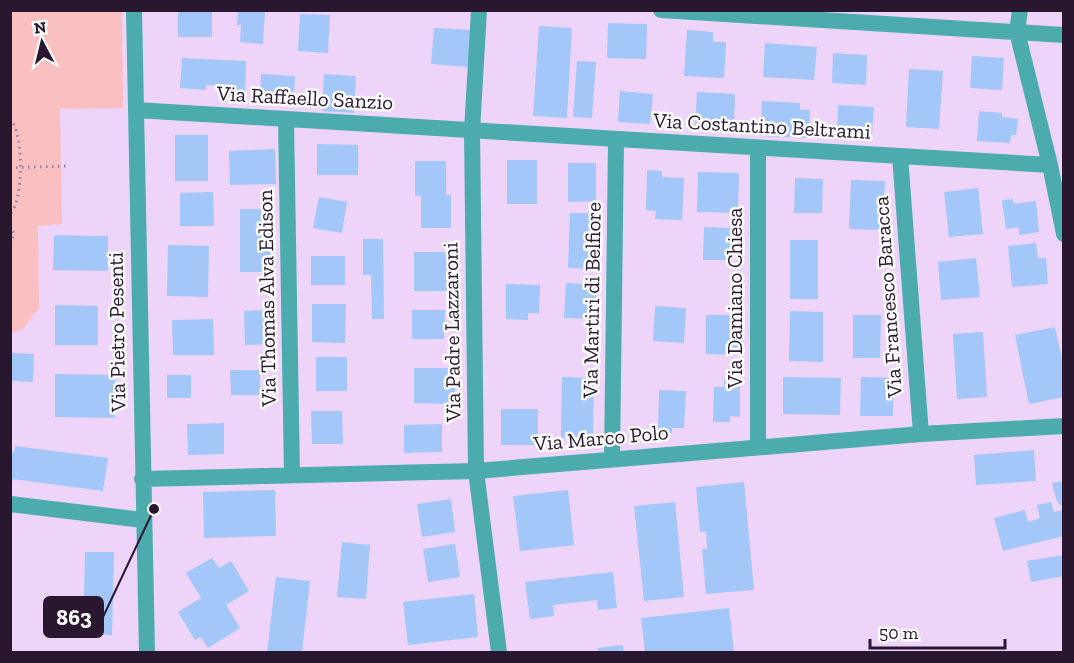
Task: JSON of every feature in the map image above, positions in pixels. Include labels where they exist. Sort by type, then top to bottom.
[{"type":"street","name":"Via Pietro Pesenti","points":[[134,10],[147,652]]},
{"type":"street","name":"Via Padre Lazzaroni","points":[[479,10],[472,131],[476,471],[499,652]]},
{"type":"street","points":[[661,10],[884,17],[1064,35]]},
{"type":"street","points":[[1020,10],[1017,32],[1050,165],[1064,234]]},
{"type":"street","name":"Via Raffaello Sanzio","points":[[136,110],[472,131]]},
{"type":"street","name":"Via Thomas Alva Edison","points":[[286,121],[292,475]]},
{"type":"street","name":"Via Costantino Beltrami","points":[[472,131],[1050,165]]},
{"type":"street","name":"Via Martiri di Belfiore","points":[[612,459],[616,141]]},
{"type":"street","name":"Via Damiano Chiesa","points":[[758,149],[758,447]]},
{"type":"street","name":"Via Francesco Baracca","points":[[900,156],[921,434]]},
{"type":"street","name":"Via Marco Polo","points":[[142,479],[476,471],[921,434],[1064,426]]},
{"type":"street","points":[[10,504],[143,520]]},
{"type":"path","points":[[10,119],[19,134],[19,201],[10,214]]},
{"type":"path","points":[[10,168],[66,166]]},
{"type":"path","points":[[10,226],[14,234],[10,245]]},
{"type":"shaded area","points":[[11,10],[122,11],[123,108],[60,109],[62,224],[38,226],[39,308],[23,329],[11,333]]},
{"type":"building","points":[[178,10],[212,10],[212,37],[178,37]]},
{"type":"building","points":[[238,10],[265,10],[263,44],[240,42],[241,25],[237,25]]},
{"type":"building","points":[[300,14],[330,15],[328,53],[298,51]]},
{"type":"building","points":[[608,23],[647,24],[646,59],[607,58]]},
{"type":"building","points":[[539,26],[572,28],[567,118],[533,116]]},
{"type":"building","points":[[434,28],[471,30],[469,67],[431,64]]},
{"type":"building","points":[[687,30],[713,32],[713,42],[726,42],[724,78],[684,76]]},
{"type":"building","points":[[765,43],[817,47],[814,80],[763,77]]},
{"type":"building","points":[[833,53],[867,55],[866,85],[832,83]]},
{"type":"building","points":[[972,56],[1004,58],[1002,90],[970,88]]},
{"type":"building","points":[[182,58],[246,61],[245,96],[221,95],[222,86],[206,85],[206,90],[180,88]]},
{"type":"building","points":[[577,61],[596,62],[592,118],[573,117]]},
{"type":"building","points":[[909,69],[943,71],[939,129],[906,127]]},
{"type":"building","points":[[261,74],[295,76],[294,101],[260,99]]},
{"type":"building","points":[[324,74],[356,76],[354,113],[322,111]]},
{"type":"building","points":[[620,91],[653,94],[650,124],[618,122]]},
{"type":"building","points":[[697,92],[735,94],[734,128],[695,126]]},
{"type":"building","points":[[762,101],[800,103],[800,110],[810,110],[809,138],[760,136]]},
{"type":"building","points":[[838,105],[874,107],[872,134],[837,132]]},
{"type":"building","points":[[979,111],[1002,113],[1002,117],[1018,119],[1016,135],[1011,135],[1010,143],[977,141]]},
{"type":"building","points":[[175,135],[208,135],[208,181],[175,181]]},
{"type":"building","points":[[317,144],[358,145],[358,175],[317,175]]},
{"type":"building","points":[[275,149],[276,184],[230,185],[229,151]]},
{"type":"building","points":[[507,160],[537,160],[537,204],[507,204]]},
{"type":"building","points":[[415,161],[446,161],[446,195],[451,195],[451,228],[421,228],[421,196],[415,196]]},
{"type":"building","points":[[568,163],[596,163],[596,201],[568,202]]},
{"type":"building","points":[[647,170],[662,171],[662,177],[684,178],[682,220],[655,219],[656,211],[646,210]]},
{"type":"building","points":[[698,172],[739,173],[738,213],[697,212]]},
{"type":"building","points":[[795,178],[823,179],[822,213],[794,213]]},
{"type":"building","points":[[851,180],[885,181],[883,230],[849,229]]},
{"type":"building","points":[[978,188],[983,234],[949,237],[944,192]]},
{"type":"building","points":[[213,192],[214,226],[180,226],[180,193]]},
{"type":"building","points":[[319,197],[347,202],[342,233],[313,228]]},
{"type":"building","points":[[1013,199],[1013,204],[1036,201],[1039,232],[1019,235],[1019,227],[1006,229],[1002,200]]},
{"type":"building","points":[[240,209],[271,209],[270,272],[240,272]]},
{"type":"building","points":[[570,213],[597,213],[595,269],[568,268]]},
{"type":"building","points":[[704,227],[733,228],[732,260],[703,260]]},
{"type":"building","points":[[54,235],[108,236],[108,271],[53,270]]},
{"type":"building","points":[[363,239],[383,239],[384,319],[372,319],[371,275],[363,275]]},
{"type":"building","points":[[790,240],[818,240],[818,299],[790,299]]},
{"type":"building","points":[[1036,243],[1038,258],[1046,258],[1048,284],[1012,287],[1008,246]]},
{"type":"building","points":[[168,245],[209,246],[208,297],[167,296]]},
{"type":"building","points":[[414,252],[453,252],[453,291],[414,291]]},
{"type":"building","points":[[311,256],[345,256],[345,285],[311,285]]},
{"type":"building","points":[[976,258],[980,297],[941,300],[938,262]]},
{"type":"building","points":[[566,283],[597,284],[596,319],[564,318]]},
{"type":"building","points":[[506,284],[540,285],[539,313],[528,313],[528,320],[506,319]]},
{"type":"building","points":[[312,304],[346,304],[345,343],[312,342]]},
{"type":"building","points":[[55,305],[98,306],[98,345],[55,345]]},
{"type":"building","points":[[655,306],[686,308],[684,343],[653,341]]},
{"type":"building","points":[[274,310],[275,344],[245,345],[244,311]]},
{"type":"building","points":[[412,310],[445,310],[444,339],[412,339]]},
{"type":"building","points":[[790,311],[823,312],[823,362],[789,361]]},
{"type":"building","points":[[706,315],[740,315],[740,355],[706,354]]},
{"type":"building","points":[[853,315],[881,315],[880,358],[853,358]]},
{"type":"building","points":[[213,319],[214,355],[173,355],[172,320]]},
{"type":"building","points":[[1055,327],[1064,370],[1064,397],[1029,404],[1015,335]]},
{"type":"building","points":[[983,332],[987,397],[957,399],[953,334]]},
{"type":"building","points":[[10,353],[34,354],[33,382],[10,381]]},
{"type":"building","points":[[316,357],[347,357],[347,391],[316,391]]},
{"type":"building","points":[[414,368],[455,368],[455,404],[414,403]]},
{"type":"building","points":[[230,370],[260,370],[260,395],[231,395]]},
{"type":"building","points":[[55,374],[115,375],[115,418],[55,417]]},
{"type":"building","points":[[167,375],[191,375],[191,398],[167,398]]},
{"type":"building","points":[[562,377],[594,378],[593,439],[561,438]]},
{"type":"building","points":[[783,377],[841,378],[840,415],[783,414]]},
{"type":"building","points":[[861,377],[894,378],[893,416],[860,416]]},
{"type":"building","points":[[724,379],[740,379],[740,417],[730,416],[730,422],[713,422],[714,387],[724,387]]},
{"type":"building","points":[[659,390],[686,391],[684,428],[672,428],[672,433],[658,432]]},
{"type":"building","points":[[501,409],[538,409],[538,445],[501,445]]},
{"type":"building","points":[[311,411],[342,411],[343,444],[312,444]]},
{"type":"building","points":[[224,423],[224,454],[188,455],[187,424]]},
{"type":"building","points":[[442,424],[442,452],[404,453],[404,425]]},
{"type":"building","points":[[15,446],[108,458],[103,491],[13,479],[10,489],[10,452],[14,452]]},
{"type":"building","points":[[1034,450],[1036,481],[976,485],[974,455]]},
{"type":"building","points":[[1064,481],[1064,508],[1057,502],[1052,483]]},
{"type":"building","points":[[744,482],[754,590],[706,594],[702,549],[707,549],[706,531],[700,532],[696,487]]},
{"type":"building","points":[[275,490],[276,536],[204,538],[203,492]]},
{"type":"building","points":[[568,490],[574,545],[520,551],[513,496]]},
{"type":"building","points":[[451,499],[455,532],[422,537],[417,504]]},
{"type":"building","points":[[675,502],[684,597],[644,601],[634,506]]},
{"type":"building","points":[[1051,502],[1054,512],[1064,510],[1064,536],[1003,551],[994,518],[1025,510],[1028,522],[1040,518],[1037,505]]},
{"type":"building","points":[[342,542],[370,545],[366,599],[337,597]]},
{"type":"building","points":[[455,544],[460,577],[428,582],[423,549]]},
{"type":"building","points":[[85,552],[114,552],[112,635],[83,634]]},
{"type":"building","points":[[1064,555],[1064,576],[1031,582],[1027,561]]},
{"type":"building","points":[[212,558],[219,568],[231,561],[249,591],[226,605],[240,628],[208,648],[201,637],[195,640],[178,612],[201,598],[186,573]]},
{"type":"building","points":[[613,572],[617,608],[598,610],[597,600],[553,605],[554,616],[530,619],[525,582]]},
{"type":"building","points":[[276,577],[310,581],[302,652],[267,652]]},
{"type":"building","points":[[474,594],[478,637],[408,645],[403,602]]},
{"type":"building","points":[[729,608],[734,652],[645,652],[641,618]]},
{"type":"building","points":[[623,645],[624,652],[598,652],[598,648]]},
{"type":"place","name":"863","points":[[154,509]]}]
